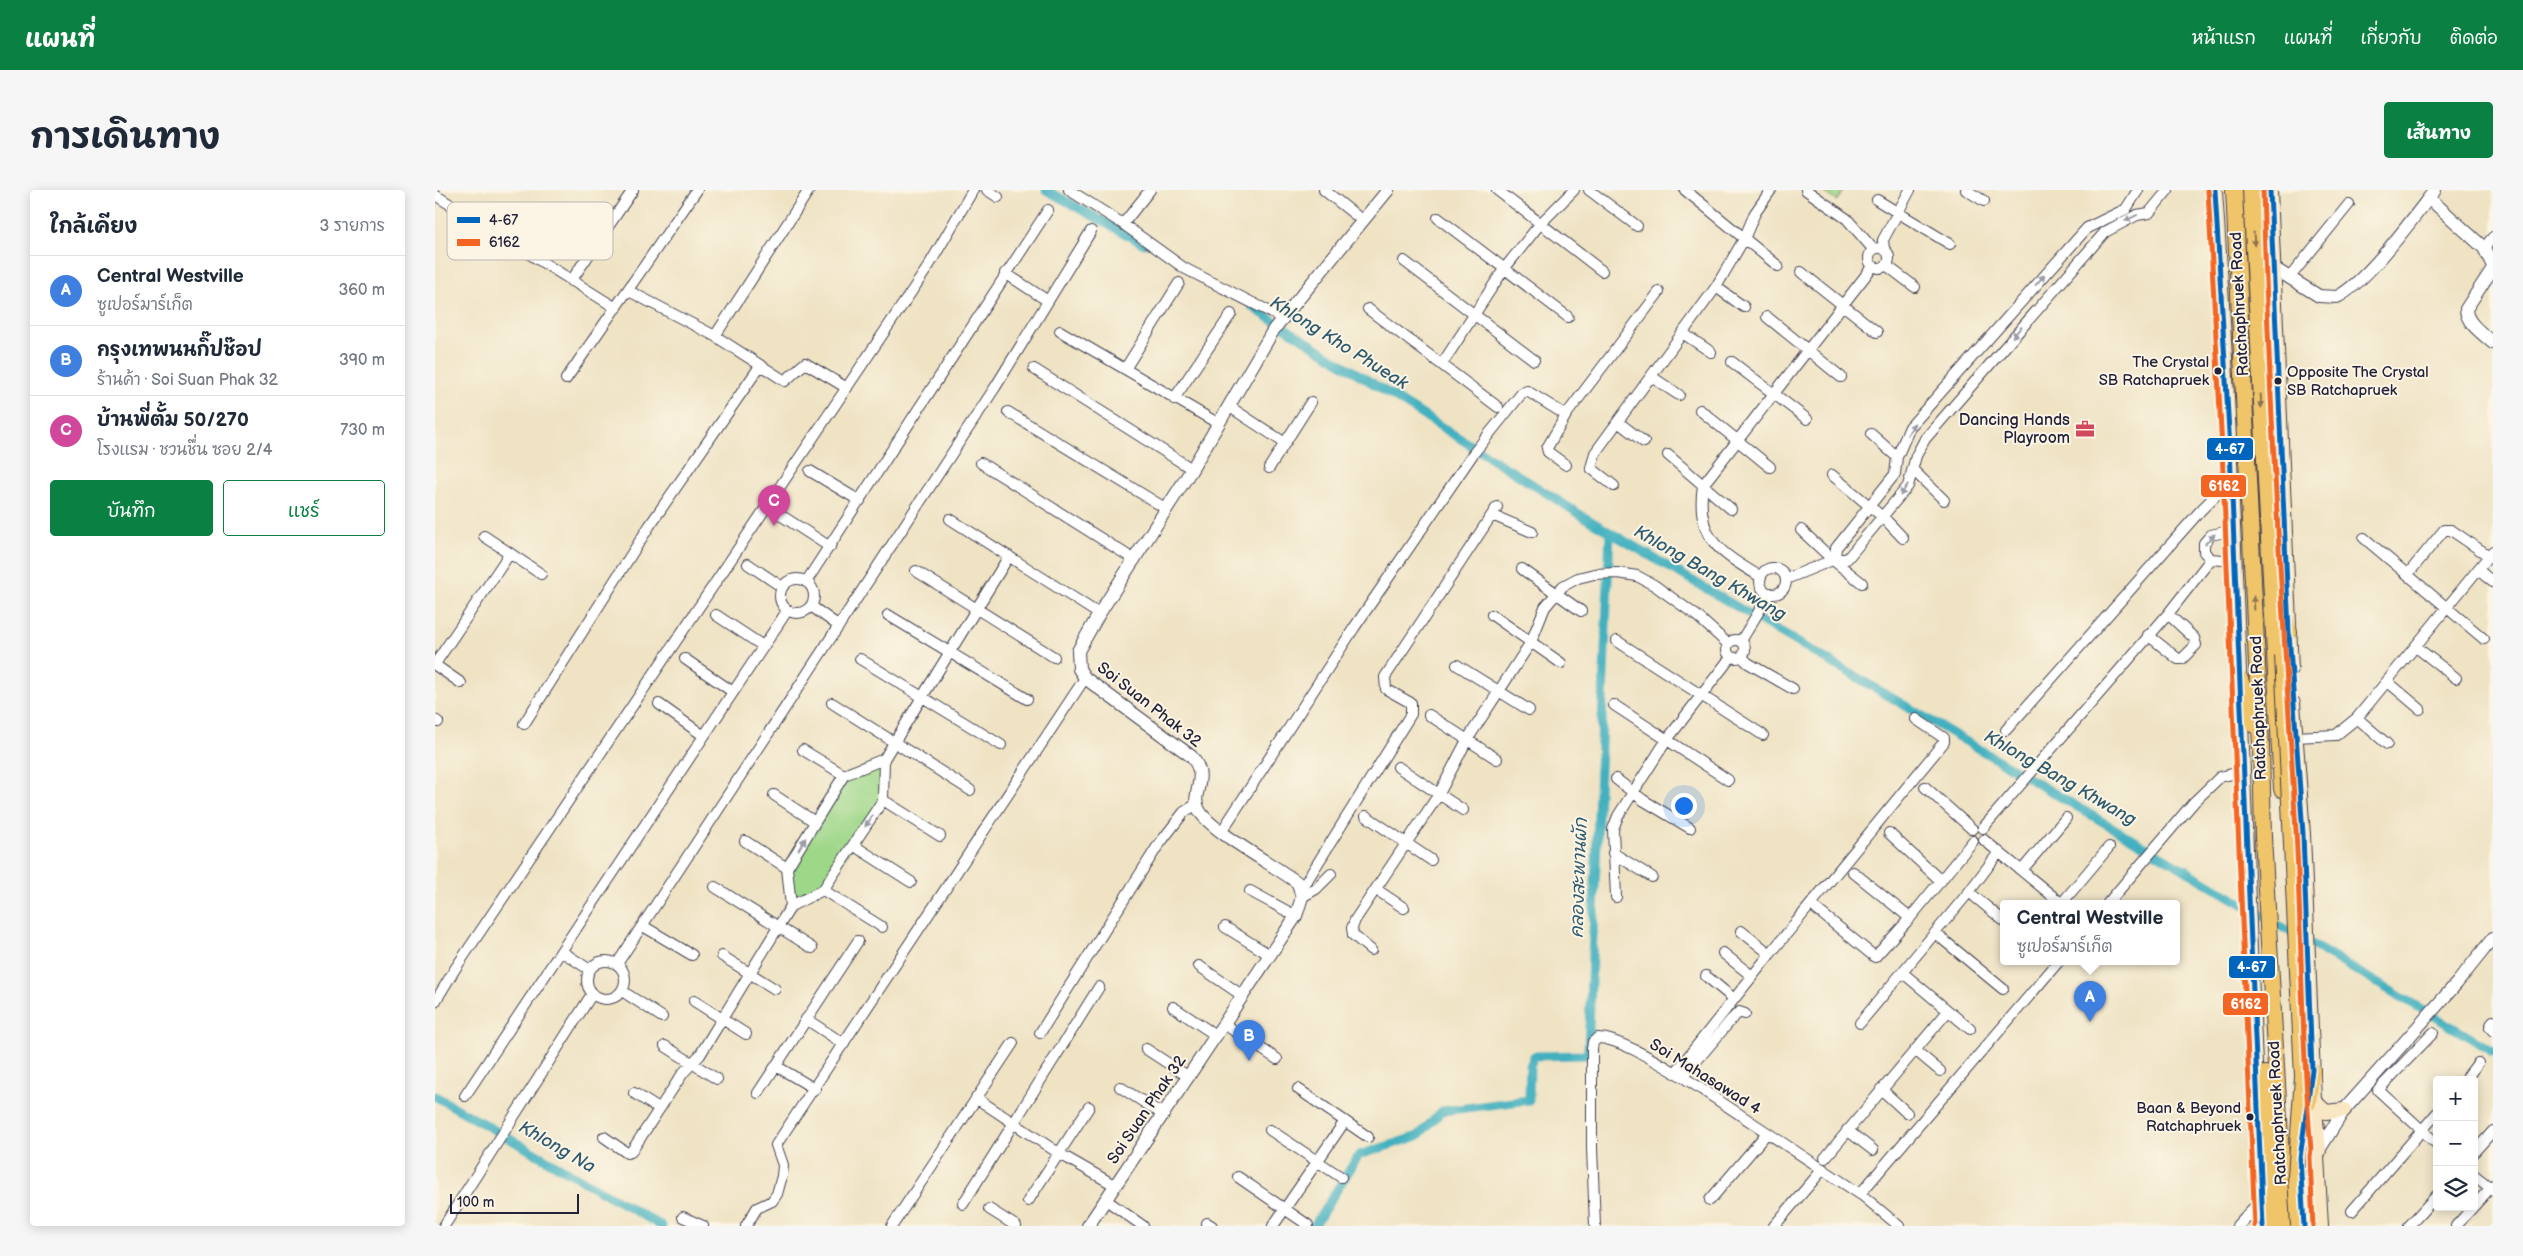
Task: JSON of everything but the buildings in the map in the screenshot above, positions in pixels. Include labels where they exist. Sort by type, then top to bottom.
[{"type":"main road","points":[[2215,190],[2240,679],[2263,1226]]},
{"type":"main road","name":"Ratchaphruek Road","points":[[2234,190],[2256,745],[2285,1226]]},
{"type":"main road","name":"Ratchaphruek Road","points":[[2251,190],[2304,1226]]},
{"type":"main road","points":[[2270,190],[2289,633],[2303,834],[2321,1226]]},
{"type":"main road","points":[[2269,557],[2289,633]]},
{"type":"main road","points":[[2279,597],[2303,1077],[2296,1176],[2299,1226]]},
{"type":"main road","points":[[2240,679],[2249,707],[2256,745],[2273,1226]]},
{"type":"main road","points":[[2300,1158],[2313,1070]]},
{"type":"main road","points":[[2314,1102],[2326,1112],[2344,1110]]},
{"type":"street","points":[[613,220],[633,190]]},
{"type":"street","points":[[566,379],[629,291],[697,190]]},
{"type":"street","points":[[715,336],[809,190]]},
{"type":"street","points":[[435,1002],[455,969],[928,267],[973,190]]},
{"type":"street","points":[[987,190],[998,197]]},
{"type":"street","points":[[1069,190],[1123,224],[1184,268],[1279,322]]},
{"type":"street","points":[[1123,224],[1150,190]]},
{"type":"street","points":[[1324,190],[1363,220]]},
{"type":"street","name":"Soi Suan Phak 32","points":[[1197,804],[1200,769],[1191,756],[1085,678],[1079,669],[1079,651],[1099,614],[1135,560],[1165,508],[1192,469],[1279,322],[1388,190]]},
{"type":"street","points":[[1497,190],[1603,271]]},
{"type":"street","points":[[1441,364],[1504,269],[1540,224],[1573,190]]},
{"type":"street","points":[[1589,190],[1637,226]]},
{"type":"street","points":[[1685,190],[1778,266]]},
{"type":"street","points":[[1613,486],[1594,472],[1591,468],[1591,462],[1716,287],[1744,238],[1755,213],[1771,190]]},
{"type":"street","points":[[1806,190],[1847,219],[1879,249],[1889,257],[1886,265],[1881,268],[1873,266],[1868,257],[1879,249],[1910,190]]},
{"type":"street","points":[[1966,190],[1984,202]]},
{"type":"street","points":[[1834,559],[1836,548],[1895,474],[1897,457],[1910,427],[1987,338],[2087,228],[2125,208],[2138,190]]},
{"type":"street","points":[[1786,579],[1834,559],[1847,559],[1884,518],[1908,486],[1916,456],[1925,439],[2002,349],[2105,232],[2137,215],[2149,213],[2168,190]]},
{"type":"street","points":[[2272,267],[2319,296],[2329,298],[2342,295],[2355,284],[2396,239],[2432,194],[2491,258]]},
{"type":"street","points":[[435,195],[447,203]]},
{"type":"street","points":[[1877,200],[1950,244]]},
{"type":"street","points":[[2290,278],[2349,204]]},
{"type":"street","points":[[806,582],[860,501],[1005,273],[1048,210]]},
{"type":"street","points":[[1438,218],[1567,317]]},
{"type":"street","points":[[617,964],[996,386],[1091,231]]},
{"type":"street","points":[[2493,237],[2491,258],[2466,309],[2466,316],[2472,324],[2493,343]]},
{"type":"street","points":[[537,260],[616,308]]},
{"type":"street","points":[[571,282],[586,260]]},
{"type":"street","points":[[1405,262],[1534,360]]},
{"type":"street","points":[[1886,265],[1915,287]]},
{"type":"street","points":[[1761,577],[1720,550],[1705,530],[1700,507],[1703,485],[1740,440],[1873,266]]},
{"type":"street","points":[[1801,272],[1844,304],[1877,332]]},
{"type":"street","points":[[1005,273],[1048,300]]},
{"type":"street","points":[[1125,369],[1179,283]]},
{"type":"street","points":[[1716,287],[1744,307]]},
{"type":"street","points":[[629,291],[715,336],[785,381],[805,363],[847,388]]},
{"type":"street","points":[[1566,465],[1548,452],[1547,448],[1566,415],[1659,292]]},
{"type":"street","points":[[1368,309],[1498,407]]},
{"type":"street","points":[[1174,399],[1231,314]]},
{"type":"street","points":[[1767,317],[1841,377]]},
{"type":"street","points":[[1060,331],[1219,424]]},
{"type":"street","points":[[1684,334],[1711,352]]},
{"type":"street","points":[[1987,338],[2002,349]]},
{"type":"street","points":[[1732,362],[1807,419]]},
{"type":"street","points":[[523,724],[649,525],[760,366]]},
{"type":"street","points":[[1034,370],[1192,469]]},
{"type":"street","points":[[1652,376],[1679,395]]},
{"type":"street","points":[[1222,831],[1354,628],[1473,454],[1522,393],[1527,391],[1566,415]]},
{"type":"street","points":[[1269,468],[1311,402]]},
{"type":"street","points":[[1230,406],[1285,443]]},
{"type":"street","points":[[1700,410],[1740,440],[1770,467]]},
{"type":"street","points":[[1008,412],[1165,508]]},
{"type":"street","points":[[1618,422],[1644,442]]},
{"type":"street","points":[[1871,434],[1897,457]]},
{"type":"street","points":[[1668,455],[1731,509]]},
{"type":"street","points":[[981,462],[1135,560]]},
{"type":"street","points":[[1913,470],[1943,500]]},
{"type":"street","points":[[810,471],[860,501]]},
{"type":"street","points":[[1832,475],[1884,518],[1903,538]]},
{"type":"street","points":[[2006,730],[2201,510],[2216,495],[2231,489]]},
{"type":"street","points":[[1302,893],[1411,714],[1411,704],[1386,689],[1385,677],[1495,511],[1532,532]]},
{"type":"street","points":[[782,516],[829,547]]},
{"type":"street","points":[[949,519],[1099,614]]},
{"type":"street","points":[[1801,530],[1863,583]]},
{"type":"street","points":[[2233,530],[2216,533],[2204,543],[2204,552],[2211,559],[2234,561]]},
{"type":"street","points":[[2295,737],[2336,735],[2357,718],[2449,608],[2491,554],[2447,530],[2443,530],[2408,574]]},
{"type":"street","points":[[484,536],[541,574]]},
{"type":"street","points":[[2364,538],[2484,639]]},
{"type":"street","points":[[461,683],[435,665],[510,553]]},
{"type":"street","points":[[604,1137],[629,1153],[692,1063],[700,1055],[791,906],[823,890],[883,800],[884,760],[1009,556]]},
{"type":"street","points":[[1983,828],[2168,614],[2211,559]]},
{"type":"street","points":[[748,564],[782,587]]},
{"type":"street","points":[[1774,568],[1782,571],[1786,579],[1782,590],[1770,593],[1763,589],[1761,577],[1766,570],[1774,568]]},
{"type":"street","points":[[1521,569],[1557,592],[1581,611]]},
{"type":"street","points":[[2478,570],[2493,582]]},
{"type":"street","points":[[916,571],[1054,657]]},
{"type":"street","points":[[1371,950],[1357,940],[1352,928],[1439,794],[1467,740],[1531,642],[1545,607],[1557,592],[1578,578],[1594,574],[1618,573],[1637,576],[1654,585],[1697,616],[1729,644]]},
{"type":"street","points":[[793,579],[806,582],[814,593],[811,606],[800,614],[787,611],[779,600],[782,587],[793,579]]},
{"type":"street","points":[[1741,641],[1770,593]]},
{"type":"street","points":[[811,606],[839,626]]},
{"type":"street","points":[[465,1096],[787,611]]},
{"type":"street","points":[[2148,635],[2178,659],[2182,659],[2196,645],[2194,638],[2168,614]]},
{"type":"street","points":[[716,615],[763,646]]},
{"type":"street","points":[[1492,615],[1561,662]]},
{"type":"street","points":[[888,616],[1027,699]]},
{"type":"street","points":[[1741,641],[1734,640],[1729,644],[1727,651],[1793,689]]},
{"type":"street","points":[[1617,641],[1699,696],[1763,735]]},
{"type":"street","points":[[1616,897],[1613,829],[1618,816],[1666,741],[1699,696],[1745,650],[1741,641]]},
{"type":"street","points":[[2415,647],[2455,678]]},
{"type":"street","points":[[685,659],[733,692]]},
{"type":"street","points":[[860,659],[1001,745]]},
{"type":"street","points":[[1457,665],[1529,710]]},
{"type":"street","points":[[746,1226],[757,1208],[772,1201],[777,1194],[783,1165],[776,1145],[815,1089],[1085,678]]},
{"type":"street","points":[[2388,682],[2420,709]]},
{"type":"street","points":[[659,704],[704,736]]},
{"type":"street","points":[[832,704],[969,790]]},
{"type":"street","points":[[1614,706],[1728,780]]},
{"type":"street","points":[[1429,715],[1497,759]]},
{"type":"street","points":[[2357,718],[2387,744]]},
{"type":"street","points":[[1679,1075],[1752,976],[1944,742],[1944,738],[1916,719]]},
{"type":"street","points":[[803,750],[844,776]]},
{"type":"street","points":[[791,906],[787,868],[844,776],[884,760]]},
{"type":"street","points":[[1398,767],[1463,810]]},
{"type":"street","points":[[2112,900],[2194,802],[2221,777],[2244,771]]},
{"type":"street","points":[[1616,779],[1690,828]]},
{"type":"street","points":[[1925,787],[1972,829]]},
{"type":"street","points":[[774,795],[815,822]]},
{"type":"street","points":[[883,800],[940,836]]},
{"type":"street","points":[[1040,1033],[1157,847],[1184,812],[1197,804],[1207,820],[1298,882],[1302,893]]},
{"type":"street","points":[[1366,816],[1431,860]]},
{"type":"street","points":[[2022,870],[2066,818]]},
{"type":"street","points":[[1973,841],[1970,835],[1972,829],[1977,826],[1983,828],[1986,834],[1984,840]]},
{"type":"street","points":[[1889,833],[1941,881]]},
{"type":"street","points":[[1973,841],[1979,842],[1984,840]]},
{"type":"street","points":[[1984,840],[2057,900]]},
{"type":"street","points":[[745,841],[787,868]]},
{"type":"street","points":[[1816,909],[1873,957],[1878,956],[1973,841]]},
{"type":"street","points":[[853,845],[911,882]]},
{"type":"street","points":[[2064,900],[2109,847]]},
{"type":"street","points":[[1859,1023],[1903,973],[1999,852]]},
{"type":"street","points":[[1613,853],[1652,877]]},
{"type":"street","points":[[1853,872],[1910,918]]},
{"type":"street","points":[[1302,893],[1317,889],[1331,874]]},
{"type":"street","points":[[715,887],[812,948]]},
{"type":"street","points":[[823,890],[882,927]]},
{"type":"street","points":[[1377,890],[1404,908]]},
{"type":"street","points":[[1250,891],[1297,916]]},
{"type":"street","points":[[1969,892],[2000,919]]},
{"type":"street","name":"Soi Suan Phak 32","points":[[1088,1226],[1297,916],[1302,893]]},
{"type":"street","points":[[643,926],[692,955]]},
{"type":"street","points":[[1225,927],[1270,956]]},
{"type":"street","points":[[1741,931],[1770,954]]},
{"type":"street","points":[[1935,933],[2003,989]]},
{"type":"street","points":[[2319,1150],[2344,1110],[2493,938]]},
{"type":"street","points":[[758,1093],[857,942]]},
{"type":"street","points":[[561,951],[590,970]]},
{"type":"street","points":[[1723,954],[1752,976]]},
{"type":"street","points":[[722,956],[775,989]]},
{"type":"street","points":[[602,961],[617,964],[625,976],[622,990],[610,999],[602,999],[592,994],[587,984],[590,970],[602,961]]},
{"type":"street","points":[[1860,1194],[2056,965]]},
{"type":"street","points":[[1199,966],[1243,996]]},
{"type":"street","points":[[1903,973],[1970,1029]]},
{"type":"street","points":[[1706,976],[1734,999]]},
{"type":"street","points":[[963,1204],[1099,987]]},
{"type":"street","points":[[622,990],[662,1017]]},
{"type":"street","points":[[444,1226],[592,994]]},
{"type":"street","points":[[694,1001],[746,1034]]},
{"type":"street","points":[[1173,1007],[1217,1036]]},
{"type":"street","points":[[1825,1158],[1948,1011]]},
{"type":"street","points":[[1679,1075],[1739,1012],[1745,1014]]},
{"type":"street","points":[[806,1019],[844,1044]]},
{"type":"street","points":[[2493,1021],[2490,1027],[2493,1031]]},
{"type":"street","points":[[1225,1024],[1277,1059]]},
{"type":"street","points":[[2433,1033],[2377,1090],[2433,1141]]},
{"type":"street","name":"Soi Mahasawad 4","points":[[1595,1226],[1591,1101],[1593,1042],[1598,1038],[1653,1060],[1679,1075],[1860,1194],[1894,1224]]},
{"type":"street","points":[[892,1226],[1013,1043]]},
{"type":"street","points":[[665,1046],[717,1079]]},
{"type":"street","points":[[1146,1049],[1189,1077]]},
{"type":"street","points":[[1915,1050],[1940,1071]]},
{"type":"street","points":[[2468,1076],[2478,1063]]},
{"type":"street","points":[[775,1066],[815,1089]]},
{"type":"street","points":[[1120,1087],[1164,1115]]},
{"type":"street","points":[[1298,1089],[1368,1137]]},
{"type":"street","points":[[1881,1089],[1907,1113]]},
{"type":"street","points":[[634,1093],[659,1109]]},
{"type":"street","points":[[976,1098],[1060,1154],[1115,1186]]},
{"type":"street","points":[[1028,1201],[1089,1107]]},
{"type":"street","points":[[2353,1211],[2433,1118]]},
{"type":"street","points":[[1273,1226],[1345,1121]]},
{"type":"street","points":[[1271,1130],[1341,1177]]},
{"type":"street","points":[[1847,1130],[1873,1150]]},
{"type":"street","points":[[2478,1148],[2493,1131]]},
{"type":"street","points":[[1710,1200],[1767,1134]]},
{"type":"street","points":[[1774,1226],[1823,1169]]},
{"type":"street","points":[[1238,1177],[1308,1225]]},
{"type":"street","points":[[2478,1177],[2492,1188],[2478,1203]]},
{"type":"street","points":[[2409,1226],[2433,1199]]},
{"type":"street","points":[[1107,1200],[1143,1226]]},
{"type":"street","points":[[2239,1226],[2262,1200]]},
{"type":"street","points":[[989,1209],[1016,1226]]},
{"type":"street","points":[[2456,1226],[2470,1211]]},
{"type":"street","points":[[683,1217],[703,1226]]},
{"type":"green space","points":[[1821,190],[1844,190],[1837,201]]},
{"type":"green space","points":[[884,759],[883,800],[823,890],[791,906],[787,868],[844,775]]},
{"type":"waterway","name":"Khlong Kho Phueak","points":[[1046,190],[1144,244]]},
{"type":"waterway","name":"Khlong Bang Khwang","points":[[1252,307],[1584,517],[2493,1051]]},
{"type":"waterway","name":"คลองสะพานผัก","points":[[1588,1052],[1610,532]]},
{"type":"waterway","name":"Khlong Na","points":[[1314,1226],[1359,1155],[1418,1136],[1442,1111],[1529,1100],[1530,1066],[1534,1056],[1588,1055]]},
{"type":"waterway","name":"Khlong Na","points":[[435,1096],[662,1226]]},
{"type":"transit line","name":"6162","points":[[2208,190],[2222,449],[2255,1226]]},
{"type":"transit line","name":"4-67","points":[[2215,190],[2230,449],[2263,1226]]},
{"type":"transit line","name":"6162","points":[[2263,190],[2281,591],[2298,871],[2313,1226]]},
{"type":"transit line","name":"4-67","points":[[2270,190],[2289,633],[2303,834],[2312,1070],[2300,1158],[2304,1226]]},
{"type":"place","name":"The Crystal SB Ratchapruek","points":[[2218,371]]},
{"type":"place","name":"Opposite The Crystal SB Ratchapruek","points":[[2278,381]]},
{"type":"place","name":"Dancing Hands Playroom","points":[[2085,429]]},
{"type":"place","name":"บ้านพี่ตั้ม 50/270","points":[[774,526]]},
{"type":"place","name":"Central Westville","points":[[2090,1022]]},
{"type":"place","name":"กรุงเทพนนกิ๊ปช๊อป","points":[[1249,1061]]},
{"type":"place","name":"Baan & Beyond Ratchaphruek","points":[[2250,1117]]}]
